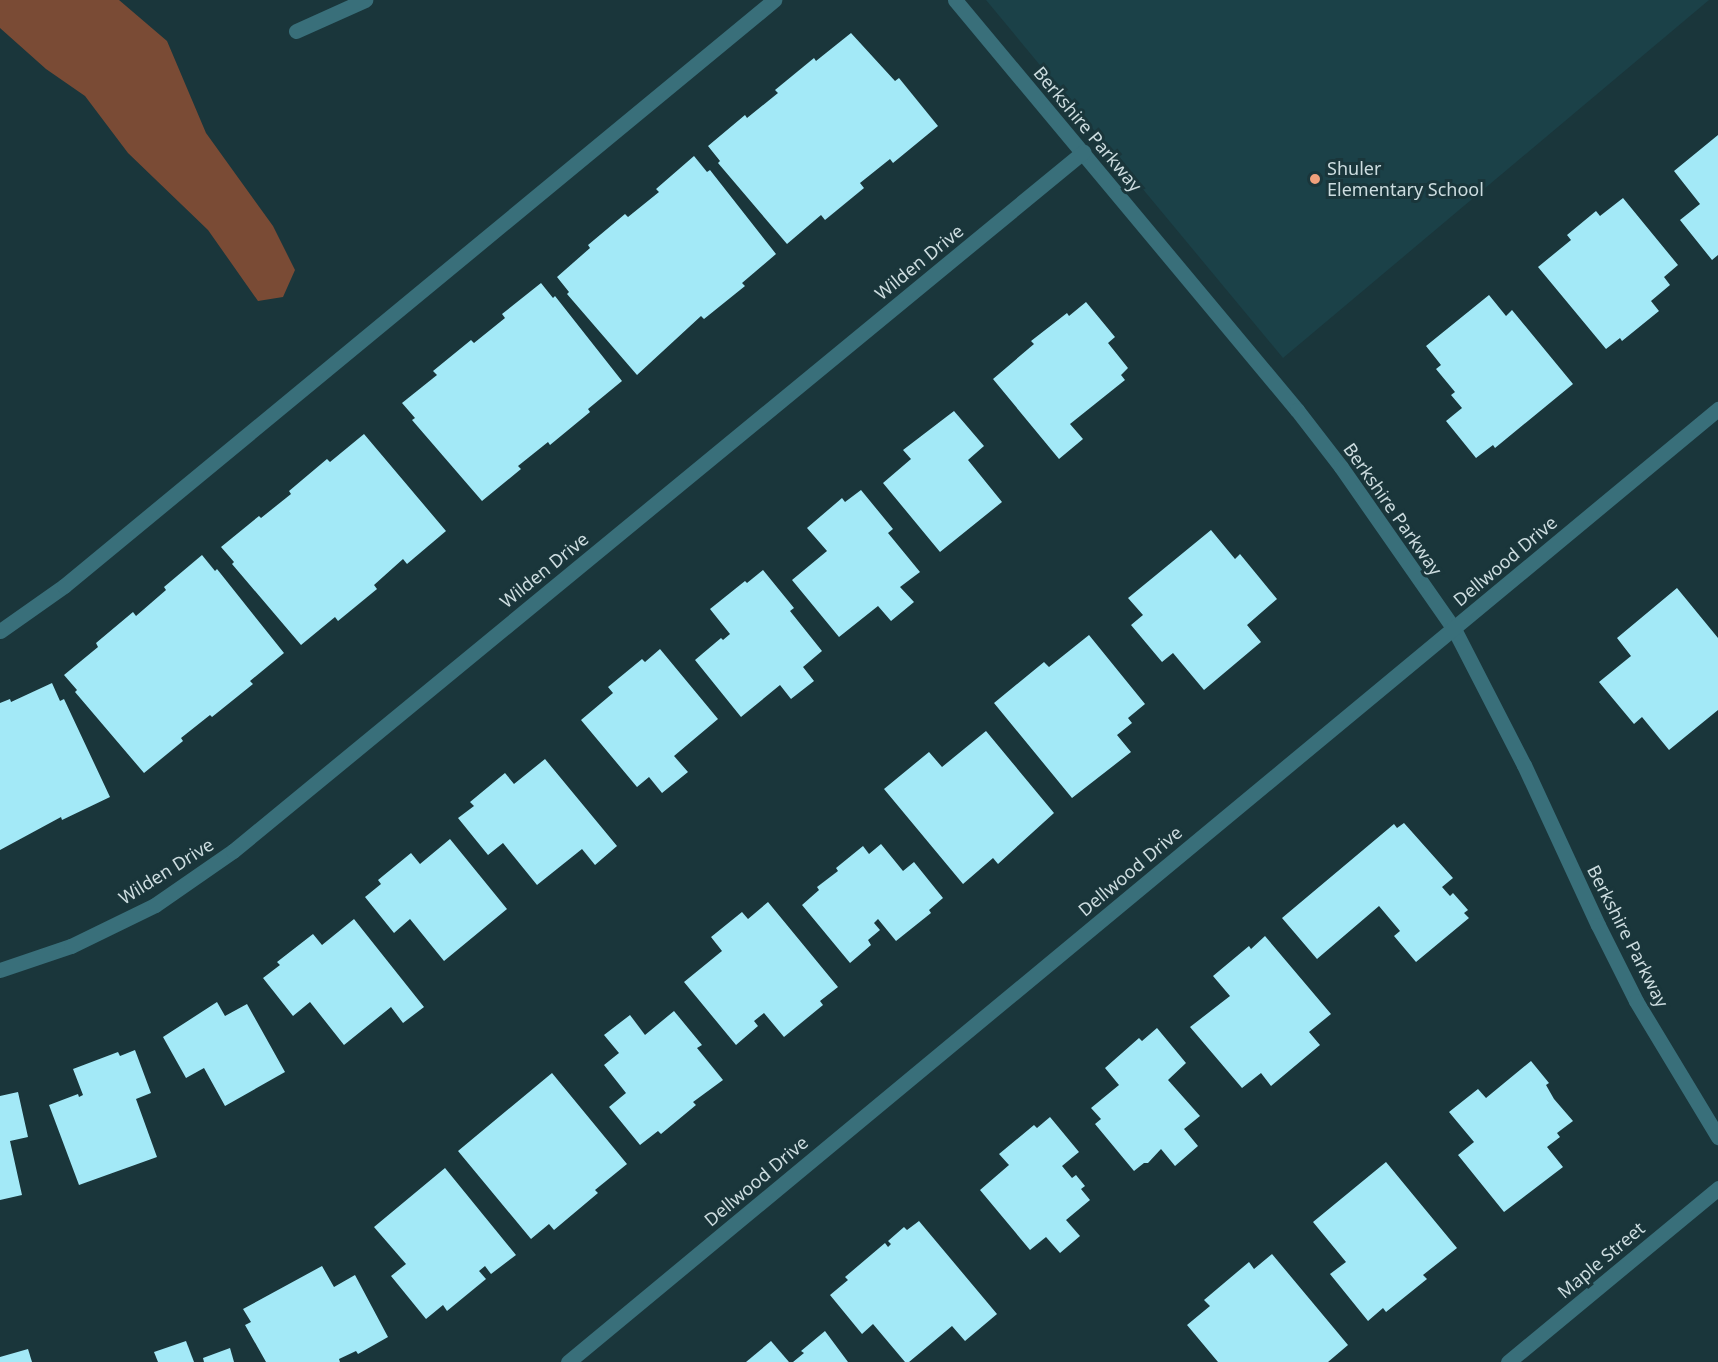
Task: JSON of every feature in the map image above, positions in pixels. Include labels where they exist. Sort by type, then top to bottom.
[{"type":"street","points":[[296,31],[365,0]]},
{"type":"street","points":[[0,632],[64,586],[774,0]]},
{"type":"street","name":"Berkshire Parkway","points":[[955,0],[1297,410],[1341,467],[1454,629],[1524,765],[1636,1001],[1718,1137]]},
{"type":"street","name":"Wilden Drive","points":[[0,970],[72,946],[155,905],[233,851],[1083,152]]},
{"type":"street","name":"Dellwood Drive","points":[[568,1362],[1718,409]]},
{"type":"street","name":"Maple Street","points":[[1508,1362],[1718,1188]]},
{"type":"shaded area","points":[[0,0],[119,0],[167,41],[206,133],[273,226],[295,270],[283,297],[258,301],[208,230],[128,153],[85,96],[46,69],[0,28]]},
{"type":"shaded area","name":"Shuler Elementary School","points":[[986,0],[1709,0],[1283,358]]},
{"type":"building","points":[[851,33],[895,81],[899,78],[938,126],[893,163],[890,159],[860,183],[864,188],[825,220],[821,215],[787,244],[718,163],[720,161],[708,146],[745,115],[747,118],[778,93],[775,90],[814,58],[816,61]]},
{"type":"building","points":[[1718,135],[1718,255],[1712,260],[1680,220],[1700,204],[1674,171]]},
{"type":"building","points":[[694,156],[707,172],[710,170],[776,254],[742,283],[745,286],[704,319],[701,316],[637,375],[567,294],[569,292],[557,277],[590,248],[588,245],[625,214],[628,217],[659,192],[656,189]]},
{"type":"building","points":[[1623,198],[1678,265],[1664,277],[1670,285],[1651,301],[1659,311],[1622,341],[1620,338],[1606,349],[1538,267],[1571,240],[1567,235],[1596,211],[1600,216]]},
{"type":"building","points":[[541,283],[553,298],[555,296],[622,381],[588,409],[590,412],[550,445],[548,442],[518,466],[521,469],[482,501],[412,420],[415,418],[402,403],[437,375],[433,371],[471,340],[474,343],[505,318],[502,314]]},
{"type":"building","points":[[1489,295],[1506,316],[1512,310],[1573,384],[1495,448],[1493,445],[1476,458],[1446,421],[1462,408],[1451,395],[1455,392],[1436,369],[1441,365],[1426,346]]},
{"type":"building","points":[[1086,302],[1115,337],[1108,343],[1128,368],[1121,375],[1125,380],[1070,424],[1083,439],[1059,459],[993,379],[1034,344],[1031,341],[1067,313],[1069,316]]},
{"type":"building","points":[[954,411],[984,446],[968,460],[1002,502],[940,552],[883,483],[911,459],[903,450]]},
{"type":"building","points":[[364,434],[446,531],[407,564],[403,559],[374,585],[377,589],[338,621],[335,617],[301,645],[232,564],[234,562],[221,547],[291,494],[289,491],[327,459],[330,462]]},
{"type":"building","points":[[861,490],[893,529],[888,533],[920,572],[900,587],[914,602],[891,621],[878,606],[839,637],[792,580],[827,551],[807,528],[842,498],[845,502]]},
{"type":"building","points":[[1211,530],[1235,559],[1240,554],[1277,599],[1247,625],[1261,642],[1204,690],[1173,653],[1162,662],[1131,625],[1143,615],[1128,598]]},
{"type":"building","points":[[202,555],[215,571],[217,569],[284,653],[250,681],[253,684],[212,717],[210,715],[181,738],[183,741],[144,773],[75,692],[77,690],[64,675],[98,647],[96,643],[133,612],[136,616],[166,590],[164,587]]},
{"type":"building","points":[[763,570],[794,608],[790,611],[822,651],[803,667],[814,681],[791,699],[780,685],[741,717],[695,660],[721,638],[723,640],[730,634],[710,609],[745,581],[747,583]]},
{"type":"building","points":[[1677,588],[1718,638],[1718,710],[1669,750],[1642,717],[1634,724],[1599,682],[1631,656],[1617,638]]},
{"type":"building","points":[[1089,635],[1145,704],[1128,718],[1132,723],[1117,735],[1131,752],[1072,798],[994,703],[1044,662],[1049,667]]},
{"type":"building","points":[[660,649],[718,719],[674,756],[688,772],[662,793],[649,777],[637,787],[581,720],[613,693],[608,687],[642,659],[645,662]]},
{"type":"building","points":[[52,683],[60,701],[64,699],[110,797],[62,820],[61,817],[0,850],[0,703],[10,699],[11,702]]},
{"type":"building","points":[[986,731],[1054,813],[998,864],[993,858],[963,884],[884,789],[929,752],[942,767]]},
{"type":"building","points":[[545,759],[617,846],[595,865],[582,849],[537,885],[503,843],[488,855],[458,818],[474,806],[470,802],[505,773],[514,784]]},
{"type":"building","points":[[1404,823],[1453,878],[1442,887],[1450,896],[1453,893],[1468,910],[1464,913],[1469,918],[1416,962],[1394,936],[1400,931],[1379,906],[1317,959],[1282,918],[1394,824],[1397,828]]},
{"type":"building","points":[[450,839],[507,909],[444,961],[410,919],[394,933],[365,897],[381,884],[378,880],[411,853],[420,864]]},
{"type":"building","points":[[881,844],[903,871],[914,862],[943,898],[929,910],[931,913],[896,941],[878,919],[874,923],[880,930],[868,940],[871,945],[850,963],[802,905],[819,890],[817,887],[838,871],[836,868],[863,846],[869,854]]},
{"type":"building","points":[[768,902],[838,987],[820,1001],[823,1005],[784,1037],[764,1013],[754,1021],[758,1026],[736,1045],[684,982],[722,951],[711,937],[742,912],[748,919]]},
{"type":"building","points":[[354,919],[424,1007],[403,1023],[391,1007],[344,1045],[310,1002],[293,1016],[263,978],[280,965],[277,962],[313,934],[322,945]]},
{"type":"building","points":[[1265,936],[1331,1014],[1309,1032],[1320,1045],[1271,1086],[1261,1073],[1242,1088],[1190,1027],[1230,996],[1213,976],[1249,946],[1251,949]]},
{"type":"building","points":[[217,1002],[225,1016],[247,1004],[285,1072],[225,1106],[204,1068],[186,1078],[163,1037]]},
{"type":"building","points":[[674,1011],[702,1045],[697,1048],[723,1080],[693,1102],[696,1105],[661,1134],[658,1131],[640,1145],[609,1107],[626,1093],[604,1065],[619,1053],[604,1035],[630,1015],[645,1035]]},
{"type":"building","points":[[1157,1028],[1186,1063],[1168,1080],[1200,1116],[1184,1129],[1198,1146],[1175,1166],[1161,1149],[1148,1163],[1144,1163],[1134,1171],[1095,1124],[1101,1119],[1091,1108],[1119,1085],[1105,1068],[1139,1038],[1142,1041]]},
{"type":"building","points":[[135,1050],[151,1093],[136,1099],[157,1157],[79,1185],[49,1105],[78,1094],[79,1097],[83,1095],[73,1069],[118,1052],[120,1056]]},
{"type":"building","points":[[1531,1061],[1549,1083],[1546,1085],[1554,1099],[1573,1121],[1557,1133],[1560,1137],[1547,1147],[1563,1167],[1504,1212],[1458,1155],[1474,1142],[1449,1112],[1478,1089],[1486,1098]]},
{"type":"building","points":[[552,1073],[627,1164],[595,1190],[598,1193],[554,1230],[549,1224],[531,1239],[458,1151]]},
{"type":"building","points":[[18,1092],[28,1137],[10,1141],[22,1195],[0,1200],[0,1096]]},
{"type":"building","points":[[1050,1117],[1079,1152],[1062,1166],[1072,1178],[1076,1175],[1085,1186],[1081,1189],[1090,1200],[1066,1220],[1080,1236],[1060,1253],[1046,1237],[1030,1250],[980,1190],[1009,1165],[999,1154],[1034,1125],[1037,1128]]},
{"type":"building","points":[[1386,1162],[1457,1248],[1423,1275],[1427,1279],[1386,1312],[1383,1308],[1368,1321],[1330,1274],[1346,1262],[1313,1222]]},
{"type":"building","points":[[445,1168],[516,1255],[491,1274],[485,1266],[479,1271],[486,1279],[447,1311],[443,1305],[426,1319],[391,1276],[406,1264],[374,1227]]},
{"type":"building","points":[[919,1221],[997,1314],[965,1341],[952,1326],[909,1362],[905,1362],[873,1324],[862,1334],[830,1295],[848,1280],[845,1277],[885,1243],[888,1247],[891,1244],[888,1241],[904,1227],[907,1230]]},
{"type":"building","points":[[1272,1254],[1348,1345],[1328,1362],[1218,1362],[1187,1325],[1210,1306],[1204,1300],[1249,1262],[1254,1269]]},
{"type":"building","points":[[322,1266],[334,1287],[355,1275],[388,1337],[358,1354],[356,1351],[339,1359],[340,1362],[266,1362],[245,1325],[251,1322],[243,1309]]},
{"type":"building","points":[[825,1331],[848,1362],[793,1362],[804,1353],[801,1351]]},
{"type":"building","points":[[186,1341],[194,1362],[158,1362],[154,1352]]},
{"type":"building","points":[[771,1341],[789,1362],[746,1362]]},
{"type":"building","points":[[230,1348],[234,1362],[204,1362],[203,1358]]},
{"type":"building","points":[[28,1349],[32,1362],[0,1362],[0,1357]]},
{"type":"place","name":"Shuler Elementary School","points":[[1315,179]]}]
